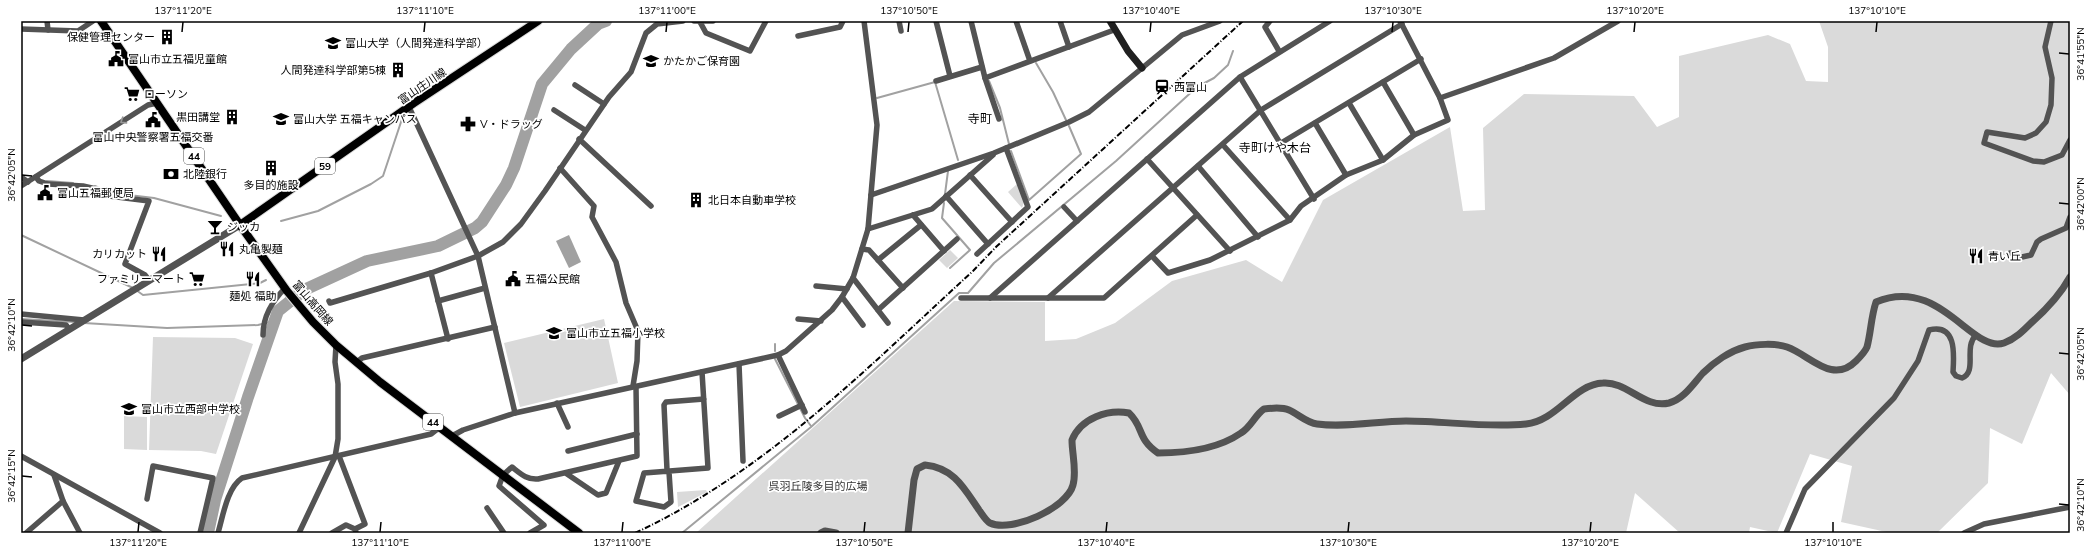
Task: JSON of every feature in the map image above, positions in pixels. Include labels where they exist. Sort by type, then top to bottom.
[{"type":"main road","name":"富山高岡線","points":[[101,21],[240,225],[286,289],[336,345],[440,427],[579,533]]},
{"type":"main road","name":"富山庄川線","points":[[240,225],[409,107],[538,21]]},
{"type":"main road","points":[[1110,21],[1114,30],[1128,51],[1142,68]]},
{"type":"street","points":[[47,21],[48,30]]},
{"type":"street","points":[[21,29],[78,31],[93,21]]},
{"type":"street","points":[[329,301],[330,303],[378,290],[432,273],[478,256],[503,242],[521,224],[585,130],[604,104],[631,72],[646,33],[650,28],[657,24],[683,21]]},
{"type":"street","points":[[694,21],[713,21]]},
{"type":"street","points":[[700,22],[706,33],[750,50],[766,21]]},
{"type":"street","points":[[798,36],[840,27],[843,21]]},
{"type":"street","points":[[452,436],[463,430],[515,413],[778,355],[786,351],[821,320],[842,297],[853,278],[868,229],[877,125],[864,21]]},
{"type":"street","points":[[898,21],[901,31]]},
{"type":"street","points":[[936,21],[950,76]]},
{"type":"street","points":[[971,21],[985,78],[998,119]]},
{"type":"street","points":[[1016,21],[1030,61]]},
{"type":"street","points":[[1060,21],[1069,47]]},
{"type":"street","points":[[871,195],[994,153],[1069,122],[1089,112],[1182,35],[1220,21]]},
{"type":"street","points":[[1270,21],[1265,27],[1280,52]]},
{"type":"street","points":[[990,298],[1240,77],[1330,21]]},
{"type":"street","points":[[1440,98],[1554,58],[1618,21]]},
{"type":"street","points":[[2051,21],[2045,47],[2052,78],[2051,105],[2046,122],[2036,133],[2025,138],[1988,132],[1984,143],[2033,161],[2044,162],[2062,155],[2070,140]]},
{"type":"street","points":[[1048,298],[1261,110],[1401,22],[1440,98],[1448,120],[1414,135],[1383,160],[1346,175],[1314,199],[1301,206],[1290,220],[1230,251],[1210,260],[1168,273],[1152,256]]},
{"type":"street","points":[[985,78],[1114,30]]},
{"type":"street","points":[[1281,143],[1421,59]]},
{"type":"street","points":[[936,81],[982,67]]},
{"type":"street","points":[[1240,77],[1314,199]]},
{"type":"street","points":[[1383,82],[1414,135]]},
{"type":"street","points":[[575,85],[604,104]]},
{"type":"street","points":[[21,186],[148,105],[157,103]]},
{"type":"street","points":[[1349,103],[1383,160]]},
{"type":"street","points":[[409,107],[471,238],[478,256],[515,413]]},
{"type":"street","points":[[554,110],[585,130]]},
{"type":"street","points":[[1315,123],[1346,175]]},
{"type":"street","points":[[579,139],[652,206]]},
{"type":"street","points":[[1223,145],[1290,220]]},
{"type":"street","points":[[977,254],[1028,207],[1006,148]]},
{"type":"street","points":[[868,229],[932,209],[994,153]]},
{"type":"street","points":[[1147,159],[1230,251]]},
{"type":"street","points":[[1198,166],[1258,237]]},
{"type":"street","points":[[530,533],[544,525],[500,486],[503,475],[512,468],[531,480],[567,474],[637,456],[638,434],[635,387],[638,331],[626,303],[616,262],[592,218],[594,206],[560,168]]},
{"type":"street","points":[[970,174],[1012,222]]},
{"type":"street","points":[[21,177],[28,182]]},
{"type":"street","points":[[36,177],[39,181],[48,184],[83,186],[96,189],[109,196],[149,201],[125,264],[145,275],[150,280]]},
{"type":"street","points":[[946,196],[988,244]]},
{"type":"street","points":[[1064,207],[1076,221]]},
{"type":"street","points":[[912,215],[944,251]]},
{"type":"street","points":[[961,298],[1104,298],[1197,215]]},
{"type":"street","points":[[2010,253],[2022,257],[2031,254],[2040,239],[2066,228],[2070,217]]},
{"type":"street","points":[[21,359],[240,225]]},
{"type":"street","points":[[878,260],[921,225]]},
{"type":"street","points":[[878,310],[957,239]]},
{"type":"street","points":[[862,248],[869,250],[903,288]]},
{"type":"street","points":[[432,273],[448,339]]},
{"type":"street","points":[[908,533],[914,480],[918,469],[926,465],[947,470],[963,487],[989,523],[999,526],[1016,524],[1035,519],[1052,509],[1068,494],[1073,486],[1072,440],[1075,434],[1084,424],[1094,418],[1109,413],[1120,411],[1129,413],[1135,418],[1143,440],[1158,452],[1175,452],[1220,445],[1242,433],[1264,409],[1274,408],[1288,410],[1316,424],[1349,425],[1405,421],[1525,424],[1537,422],[1547,417],[1583,390],[1592,385],[1603,383],[1619,386],[1644,400],[1656,403],[1671,403],[1680,398],[1714,364],[1746,347],[1786,346],[1823,368],[1836,370],[1844,369],[1852,365],[1866,348],[1876,302],[1892,296],[1899,295],[1923,299],[1946,311],[1984,341],[1994,344],[2004,343],[2017,336],[2046,310],[2062,291],[2070,277]]},
{"type":"street","points":[[853,278],[888,323]]},
{"type":"street","points":[[816,286],[847,288]]},
{"type":"street","points":[[438,301],[485,288]]},
{"type":"street","points":[[262,335],[263,324],[267,311],[286,289]]},
{"type":"street","points":[[842,297],[863,325]]},
{"type":"street","points":[[21,314],[84,320]]},
{"type":"street","points":[[798,318],[821,320]]},
{"type":"street","points":[[21,322],[66,325],[72,328]]},
{"type":"street","points":[[357,362],[362,358],[494,327]]},
{"type":"street","points":[[1786,533],[1805,489],[1865,429],[1898,393],[1918,361],[1929,330],[1938,330],[1950,336],[1953,342],[1953,372],[1956,376],[1962,378],[1967,376],[1970,372],[1969,344],[1976,334]]},
{"type":"street","points":[[300,533],[337,457],[338,384],[335,362],[336,345]]},
{"type":"street","points":[[778,355],[800,406],[806,412]]},
{"type":"street","points":[[738,364],[743,461]]},
{"type":"street","points":[[702,372],[704,399],[708,468],[668,471],[644,473],[636,501],[664,507],[671,502],[668,471],[664,405],[666,402],[704,399]]},
{"type":"street","points":[[557,403],[568,427]]},
{"type":"street","points":[[779,416],[800,406]]},
{"type":"street","points":[[218,533],[227,502],[237,481],[242,478],[431,434],[440,427]]},
{"type":"street","points":[[568,451],[638,434]]},
{"type":"street","points":[[21,456],[160,533]]},
{"type":"street","points":[[332,533],[346,525],[356,531],[365,524],[337,457]]},
{"type":"street","points":[[567,474],[598,495],[606,493],[619,461]]},
{"type":"street","points":[[147,499],[153,466],[213,478],[200,533]]},
{"type":"street","points":[[54,475],[63,501],[80,533]]},
{"type":"street","points":[[26,533],[63,501]]},
{"type":"street","points":[[1964,533],[1984,524],[2070,507]]},
{"type":"street","points":[[487,508],[504,533]]},
{"type":"street","points":[[822,533],[825,531],[836,533]]},
{"type":"green space","name":"呉羽丘陵多目的広場","points":[[1819,21],[2070,21],[2070,395],[2051,373],[2022,444],[1990,428],[1988,483],[1937,533],[1891,533],[1841,522],[1852,466],[1810,454],[1777,533],[1750,527],[1749,533],[1680,533],[1635,493],[1626,533],[696,533],[954,301],[1045,302],[1045,341],[1076,339],[1115,323],[1172,281],[1246,260],[1282,282],[1323,200],[1450,127],[1463,211],[1485,210],[1483,128],[1524,94],[1634,96],[1657,127],[1679,117],[1679,56],[1768,35],[1790,44],[1806,81],[1828,82],[1828,47]]},
{"type":"green space","points":[[1017,184],[1024,202],[1022,208],[1008,192]]},
{"type":"green space","points":[[950,250],[958,258],[947,268],[939,260]]},
{"type":"green space","points":[[604,319],[618,383],[520,407],[504,343]]},
{"type":"green space","points":[[153,337],[235,338],[253,344],[216,454],[201,451],[149,450]]},
{"type":"green space","points":[[124,416],[147,417],[147,450],[124,449]]},
{"type":"green space","points":[[706,490],[707,492],[678,507],[677,492]]},
{"type":"shaded area","points":[[569,235],[581,262],[569,268],[556,241]]},
{"type":"waterway","points":[[208,533],[215,500],[248,397],[278,311],[304,290],[367,261],[438,246],[475,228],[482,222],[506,185],[514,168],[542,84],[571,49],[598,24],[606,21]]},
{"type":"waterway","points":[[682,533],[811,427],[959,293],[968,293],[994,263],[1116,161],[1197,87],[1214,78],[1228,65],[1233,51]]},
{"type":"waterway","points":[[1036,63],[1053,92],[1066,120]]},
{"type":"waterway","points":[[989,81],[1000,108],[1009,144]]},
{"type":"waterway","points":[[877,98],[935,82],[958,160]]},
{"type":"waterway","points":[[281,221],[318,211],[371,184],[383,176],[402,119]]},
{"type":"waterway","points":[[1011,151],[1029,200],[1081,154],[1069,126]]},
{"type":"waterway","points":[[945,194],[948,171]]},
{"type":"waterway","points":[[47,181],[73,183]]},
{"type":"waterway","points":[[95,186],[112,193],[154,198],[221,216]]},
{"type":"waterway","points":[[944,203],[942,218],[970,250],[950,268]]},
{"type":"waterway","points":[[21,235],[133,288]]},
{"type":"waterway","points":[[136,290],[143,295],[260,283],[266,280]]},
{"type":"waterway","points":[[21,319],[75,322]]},
{"type":"waterway","points":[[84,323],[167,328],[258,325],[274,321]]},
{"type":"waterway","points":[[775,344],[775,351]]},
{"type":"waterway","points":[[775,359],[805,418],[811,426]]},
{"type":"railway","points":[[635,533],[683,508],[728,480],[772,449],[814,415],[894,344],[973,271],[997,246],[1243,21]]},
{"type":"place","name":"保健管理センター","points":[[167,37]]},
{"type":"place","name":"富山大学（人間発達科学部）","points":[[333,43]]},
{"type":"place","name":"富山市立五福児童館","points":[[116,59]]},
{"type":"place","name":"かたかご保育園","points":[[651,61]]},
{"type":"place","name":"人間発達科学部第5棟","points":[[398,70]]},
{"type":"place","name":"西富山","points":[[1162,87]]},
{"type":"place","name":"ローソン","points":[[132,94]]},
{"type":"place","name":"黒田講堂","points":[[232,117]]},
{"type":"place","name":"富山大学 五福キャンパス","points":[[281,119]]},
{"type":"place","name":"富山中央警察署五福交番","points":[[153,120]]},
{"type":"place","name":"V・ドラッグ","points":[[468,124]]},
{"type":"place","name":"多目的施設","points":[[271,168]]},
{"type":"place","name":"北陸銀行","points":[[171,174]]},
{"type":"place","name":"富山五福郵便局","points":[[45,193]]},
{"type":"place","name":"北日本自動車学校","points":[[696,200]]},
{"type":"place","name":"ジッカ","points":[[215,227]]},
{"type":"place","name":"丸亀製麺","points":[[227,249]]},
{"type":"place","name":"カリカット","points":[[159,254]]},
{"type":"place","name":"青い丘","points":[[1976,256]]},
{"type":"place","name":"ファミリーマート","points":[[197,279]]},
{"type":"place","name":"麺処 福助","points":[[253,279]]},
{"type":"place","name":"五福公民館","points":[[513,279]]},
{"type":"place","name":"富山市立五福小学校","points":[[554,333]]},
{"type":"place","name":"富山市立西部中学校","points":[[129,409]]},
{"type":"district","name":"寺町","points":[[980,118]]},
{"type":"district","name":"寺町けや木台","points":[[1275,147]]}]
